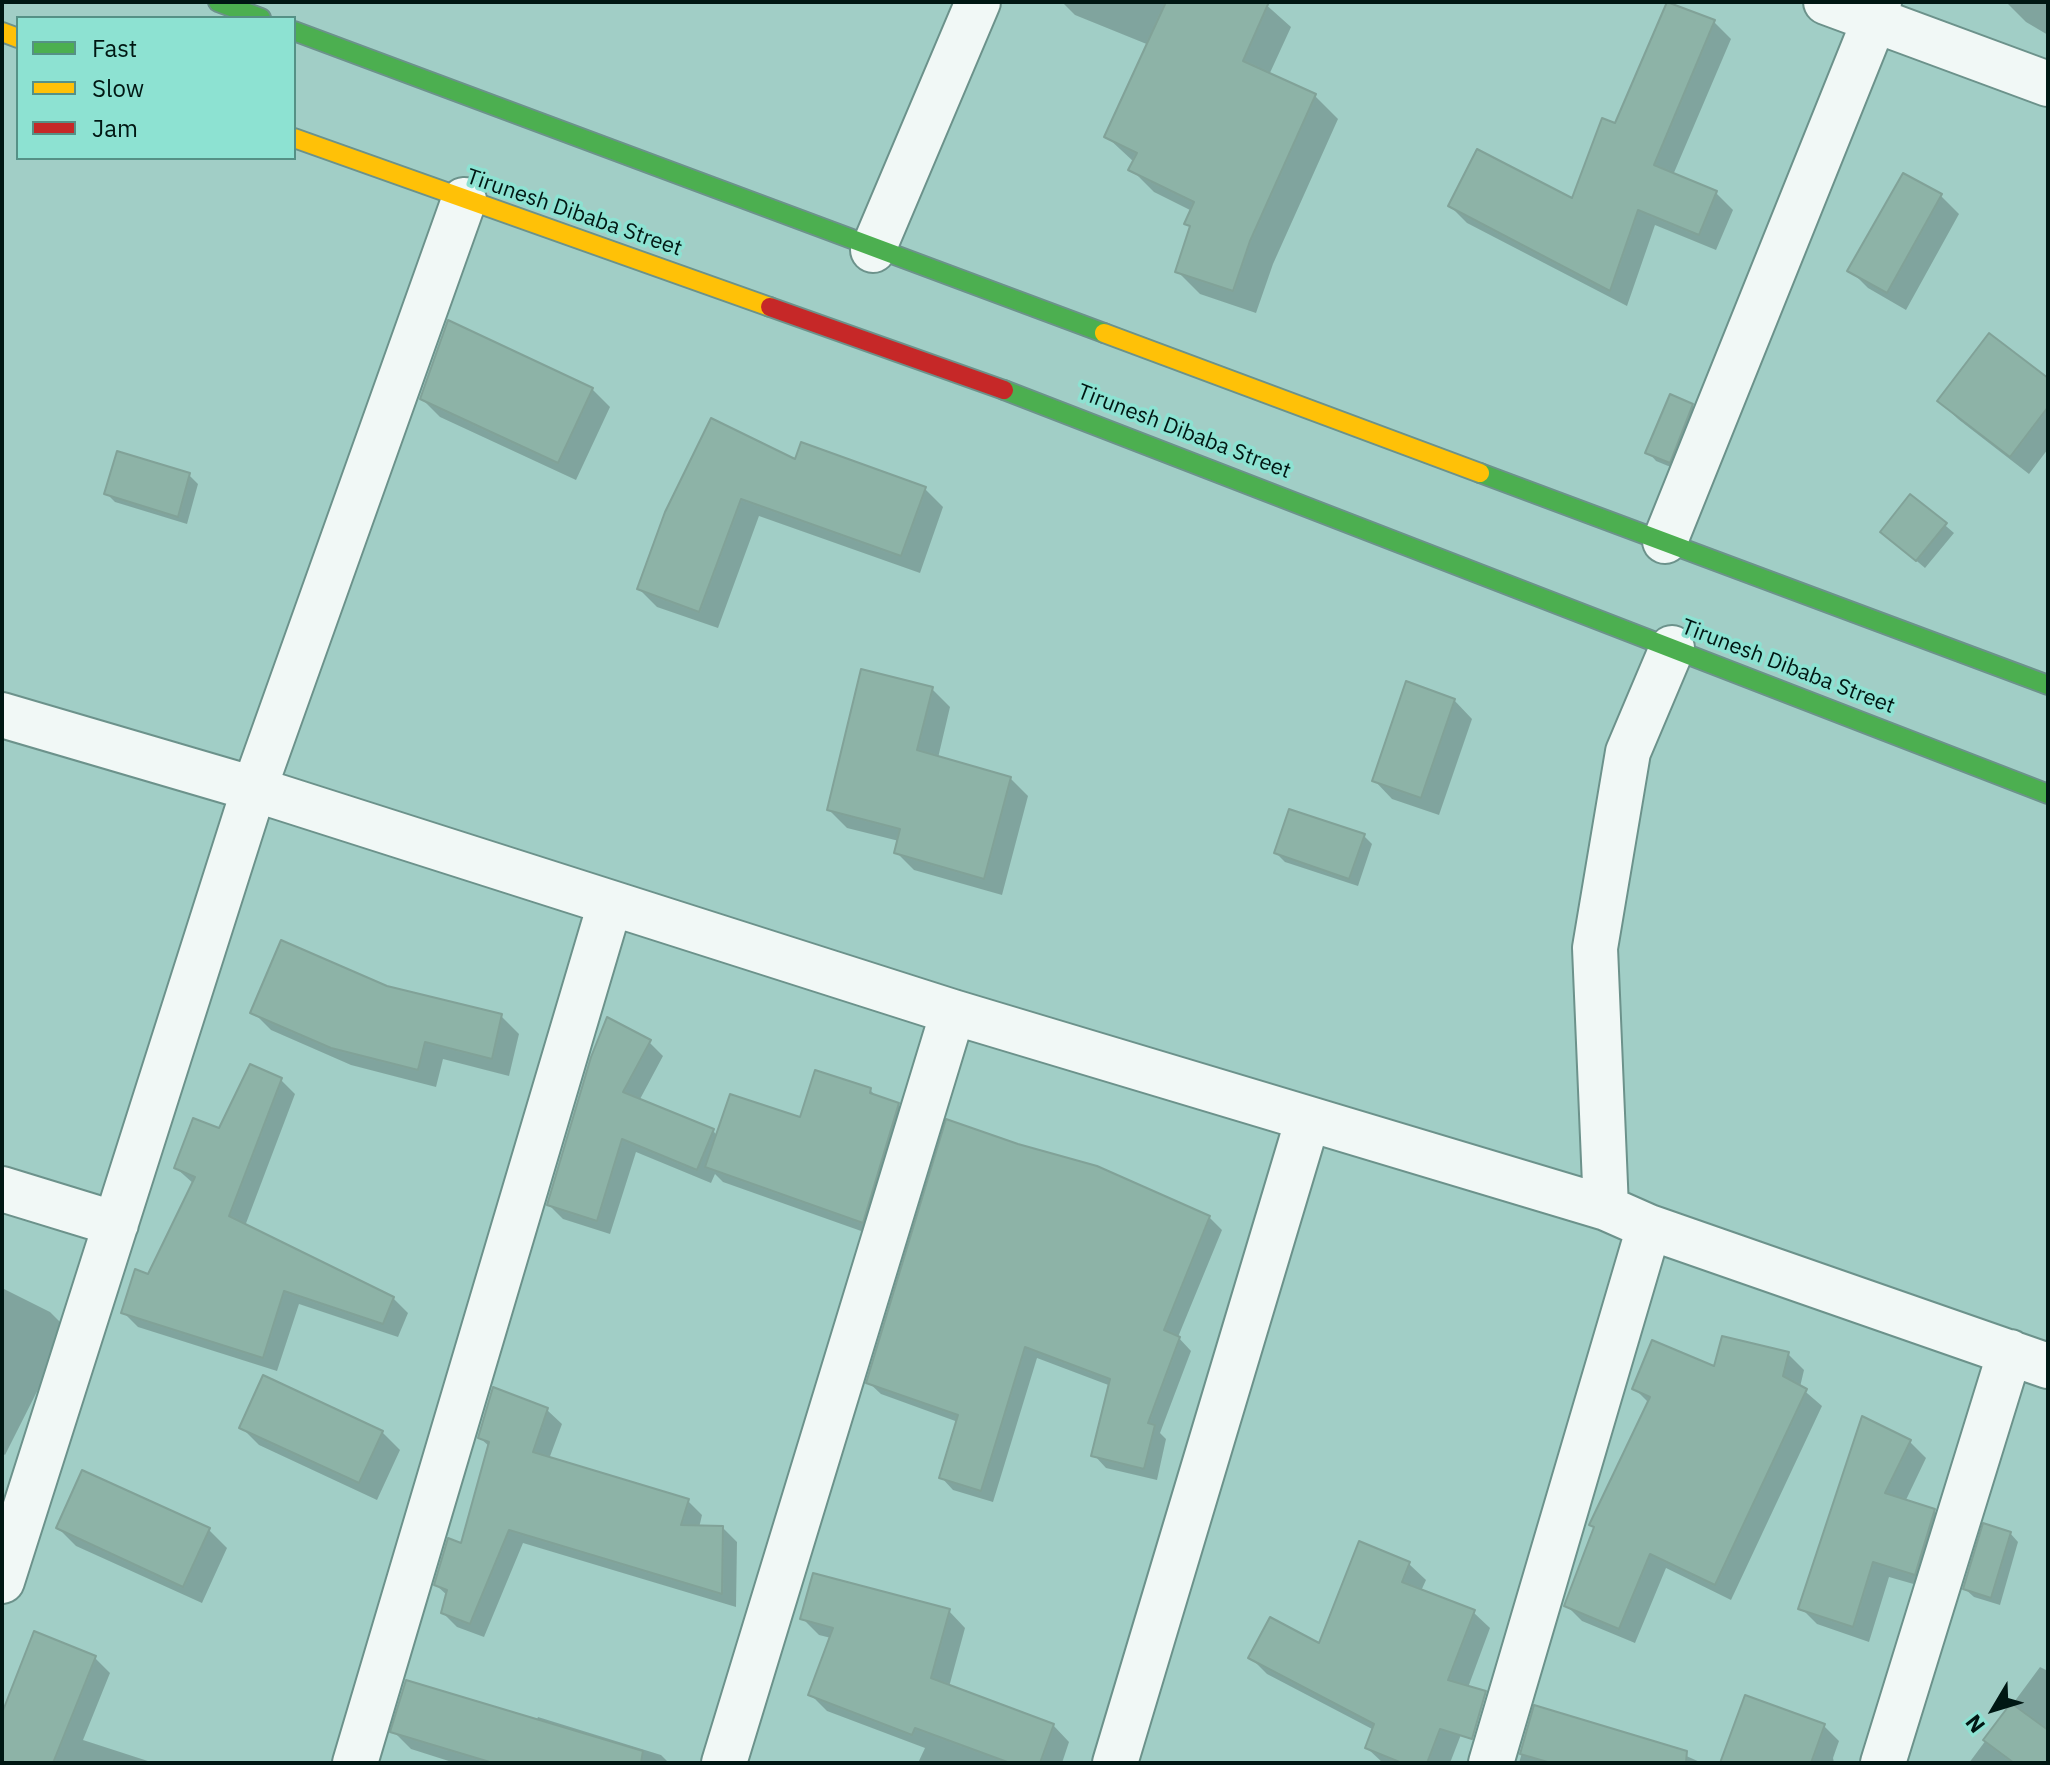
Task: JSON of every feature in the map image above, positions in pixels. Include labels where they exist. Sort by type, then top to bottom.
[{"type":"main road","points":[[218,2],[256,16]]},
{"type":"main road","points":[[296,32],[873,250],[2048,685]]},
{"type":"main road","name":"Tirunesh Dibaba Street","points":[[296,139],[1033,400],[2048,794]]},
{"type":"street","points":[[873,250],[978,2]]},
{"type":"street","points":[[1826,2],[1877,11],[2048,84]]},
{"type":"street","points":[[1665,541],[1877,11]]},
{"type":"street","points":[[2,1581],[254,789],[464,200]]},
{"type":"street","points":[[1606,1208],[1595,948],[1628,752],[1672,648]]},
{"type":"street","points":[[2,715],[254,789],[953,1012],[1606,1208],[1649,1227],[2029,1359],[1883,1763]]},
{"type":"street","points":[[355,1763],[610,904]]},
{"type":"street","points":[[724,1763],[953,1012]]},
{"type":"street","points":[[1115,1763],[1308,1119]]},
{"type":"street","points":[[2,1189],[116,1224]]},
{"type":"street","points":[[1491,1763],[1649,1227]]},
{"type":"building","points":[[1166,2],[1269,2],[1243,61],[1316,94],[1250,241],[1233,291],[1175,272],[1190,226],[1184,224],[1194,202],[1128,170],[1137,153],[1104,137]]},
{"type":"building","points":[[1667,2],[1715,20],[1654,165],[1717,191],[1699,235],[1638,210],[1610,291],[1448,206],[1477,149],[1572,198],[1602,118],[1615,123]]},
{"type":"building","points":[[1903,173],[1942,194],[1887,293],[1847,271]]},
{"type":"building","points":[[448,320],[593,388],[558,463],[420,399]]},
{"type":"building","points":[[1989,333],[2048,378],[2048,407],[2010,457],[1937,401]]},
{"type":"building","points":[[1670,394],[1693,404],[1670,463],[1645,453]]},
{"type":"building","points":[[711,418],[795,459],[801,442],[926,487],[901,556],[741,499],[699,612],[637,589],[665,512]]},
{"type":"building","points":[[117,451],[190,473],[178,517],[104,494]]},
{"type":"building","points":[[1910,494],[1947,523],[1916,561],[1880,532]]},
{"type":"building","points":[[861,669],[933,687],[917,750],[1011,777],[984,879],[894,853],[900,829],[827,810]]},
{"type":"building","points":[[1406,681],[1455,699],[1421,798],[1372,781]]},
{"type":"building","points":[[1289,809],[1365,834],[1349,879],[1274,853]]},
{"type":"building","points":[[281,940],[387,986],[502,1014],[492,1059],[425,1042],[418,1070],[331,1048],[250,1013]]},
{"type":"building","points":[[607,1017],[651,1040],[623,1092],[714,1129],[697,1170],[622,1139],[597,1221],[547,1205],[591,1057]]},
{"type":"building","points":[[250,1064],[282,1078],[229,1216],[394,1297],[383,1324],[284,1291],[263,1358],[121,1313],[135,1269],[148,1274],[195,1177],[174,1168],[193,1118],[219,1128]]},
{"type":"building","points":[[815,1070],[871,1088],[870,1093],[899,1103],[863,1223],[705,1167],[730,1094],[800,1117]]},
{"type":"building","points":[[946,1119],[1018,1144],[1097,1166],[1210,1216],[1164,1330],[1180,1337],[1148,1423],[1155,1425],[1144,1469],[1091,1456],[1110,1379],[1025,1347],[981,1491],[939,1478],[958,1415],[866,1383]]},
{"type":"building","points":[[1722,1336],[1789,1352],[1783,1376],[1807,1389],[1715,1585],[1650,1554],[1619,1629],[1564,1606],[1594,1527],[1589,1525],[1650,1397],[1632,1389],[1652,1340],[1714,1366]]},
{"type":"building","points":[[263,1375],[383,1431],[359,1483],[239,1428]]},
{"type":"building","points":[[493,1387],[548,1408],[533,1452],[689,1499],[681,1525],[723,1526],[722,1594],[509,1530],[470,1624],[441,1613],[447,1590],[434,1585],[448,1538],[461,1543],[489,1442],[478,1438]]},
{"type":"building","points":[[1862,1416],[1911,1440],[1885,1493],[1935,1509],[1915,1575],[1873,1562],[1853,1627],[1798,1609]]},
{"type":"building","points":[[82,1470],[210,1528],[183,1587],[56,1528]]},
{"type":"building","points":[[1983,1523],[2011,1532],[1991,1598],[1963,1589]]},
{"type":"building","points":[[1359,1541],[1410,1562],[1402,1582],[1475,1610],[1448,1680],[1486,1691],[1472,1739],[1440,1729],[1427,1763],[1402,1763],[1365,1748],[1374,1724],[1248,1658],[1270,1617],[1319,1643]]},
{"type":"building","points":[[813,1573],[950,1609],[931,1678],[1054,1724],[1040,1763],[1010,1763],[915,1728],[912,1735],[808,1695],[833,1628],[800,1619]]},
{"type":"building","points":[[34,1631],[96,1656],[53,1763],[2,1763],[2,1713]]},
{"type":"building","points":[[406,1680],[643,1751],[641,1763],[493,1763],[390,1732]]},
{"type":"building","points":[[1745,1695],[1825,1724],[1811,1763],[1720,1763]]},
{"type":"building","points":[[2011,1703],[2048,1730],[2048,1763],[2014,1763],[1983,1740]]},
{"type":"building","points":[[1534,1705],[1687,1751],[1686,1763],[1551,1763],[1520,1754]]},
{"type":"traffic: fast","points":[[218,2],[256,16]]},
{"type":"traffic: fast","points":[[296,32],[1104,333]]},
{"type":"traffic: fast","points":[[1004,390],[2048,794]]},
{"type":"traffic: fast","points":[[1480,473],[2048,685]]},
{"type":"traffic: slow","points":[[2,32],[16,37]]},
{"type":"traffic: slow","points":[[296,139],[770,307]]},
{"type":"traffic: slow","points":[[1104,333],[1480,473]]},
{"type":"traffic: jam","points":[[770,307],[1004,390]]}]
